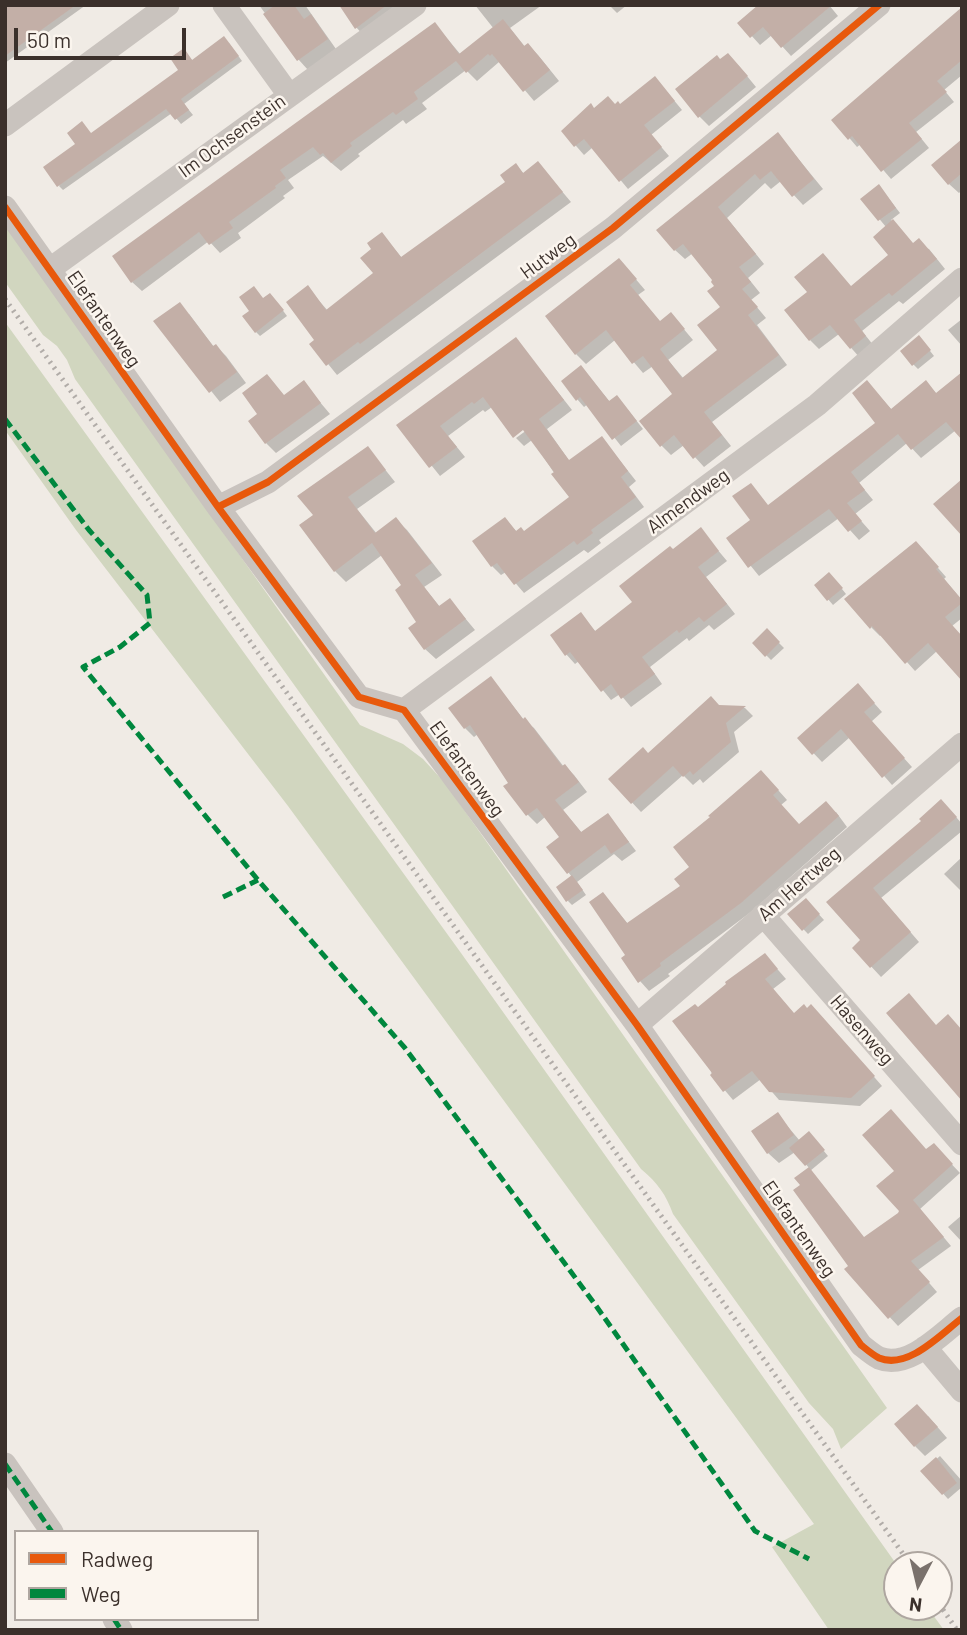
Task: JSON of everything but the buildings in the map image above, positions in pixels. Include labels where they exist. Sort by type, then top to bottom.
[{"type":"street","points":[[5,125],[168,5]]},
{"type":"street","points":[[224,5],[289,95]]},
{"type":"street","name":"Im Ochsenstein","points":[[50,269],[415,5]]},
{"type":"street","name":"Hutweg","points":[[218,507],[268,482],[613,228],[878,5]]},
{"type":"street","name":"Elefantenweg","points":[[5,207],[218,507],[359,697],[404,710],[637,1025],[861,1345],[880,1358],[896,1360],[925,1347]]},
{"type":"street","name":"Almendweg","points":[[404,710],[808,412],[962,279]]},
{"type":"street","name":"Am Hertweg","points":[[637,1025],[962,744]]},
{"type":"street","name":"Hasenweg","points":[[763,915],[962,1144]]},
{"type":"street","points":[[962,1318],[925,1347],[962,1391]]},
{"type":"street","points":[[5,1464],[51,1530]]},
{"type":"green space","points":[[5,224],[360,725],[403,744],[423,759],[445,783],[887,1408],[841,1449],[833,1429],[809,1403],[673,1214],[661,1190],[641,1169],[75,379],[57,346],[43,335],[5,282]]},
{"type":"green space","points":[[5,322],[461,953],[887,1551],[883,1551],[883,1621],[937,1621],[944,1630],[829,1630],[772,1547],[814,1524],[288,806],[76,530],[5,430]]},
{"type":"railway","points":[[5,299],[901,1551]]},
{"type":"railway","points":[[951,1621],[957,1630]]},
{"type":"marked path","points":[[5,419],[89,530],[147,595],[150,623],[120,647],[83,667],[258,880],[405,1048],[594,1303],[755,1531],[809,1559]]},
{"type":"marked path","points":[[223,897],[258,880]]},
{"type":"marked path","points":[[5,1464],[51,1530]]},
{"type":"marked path","points":[[115,1621],[121,1630]]},
{"type":"cycle path","points":[[218,507],[268,482],[613,228],[879,5]]},
{"type":"cycle path","points":[[5,207],[218,507],[359,697],[404,710],[637,1025],[861,1345],[879,1358],[901,1359],[934,1341],[962,1318]]}]
